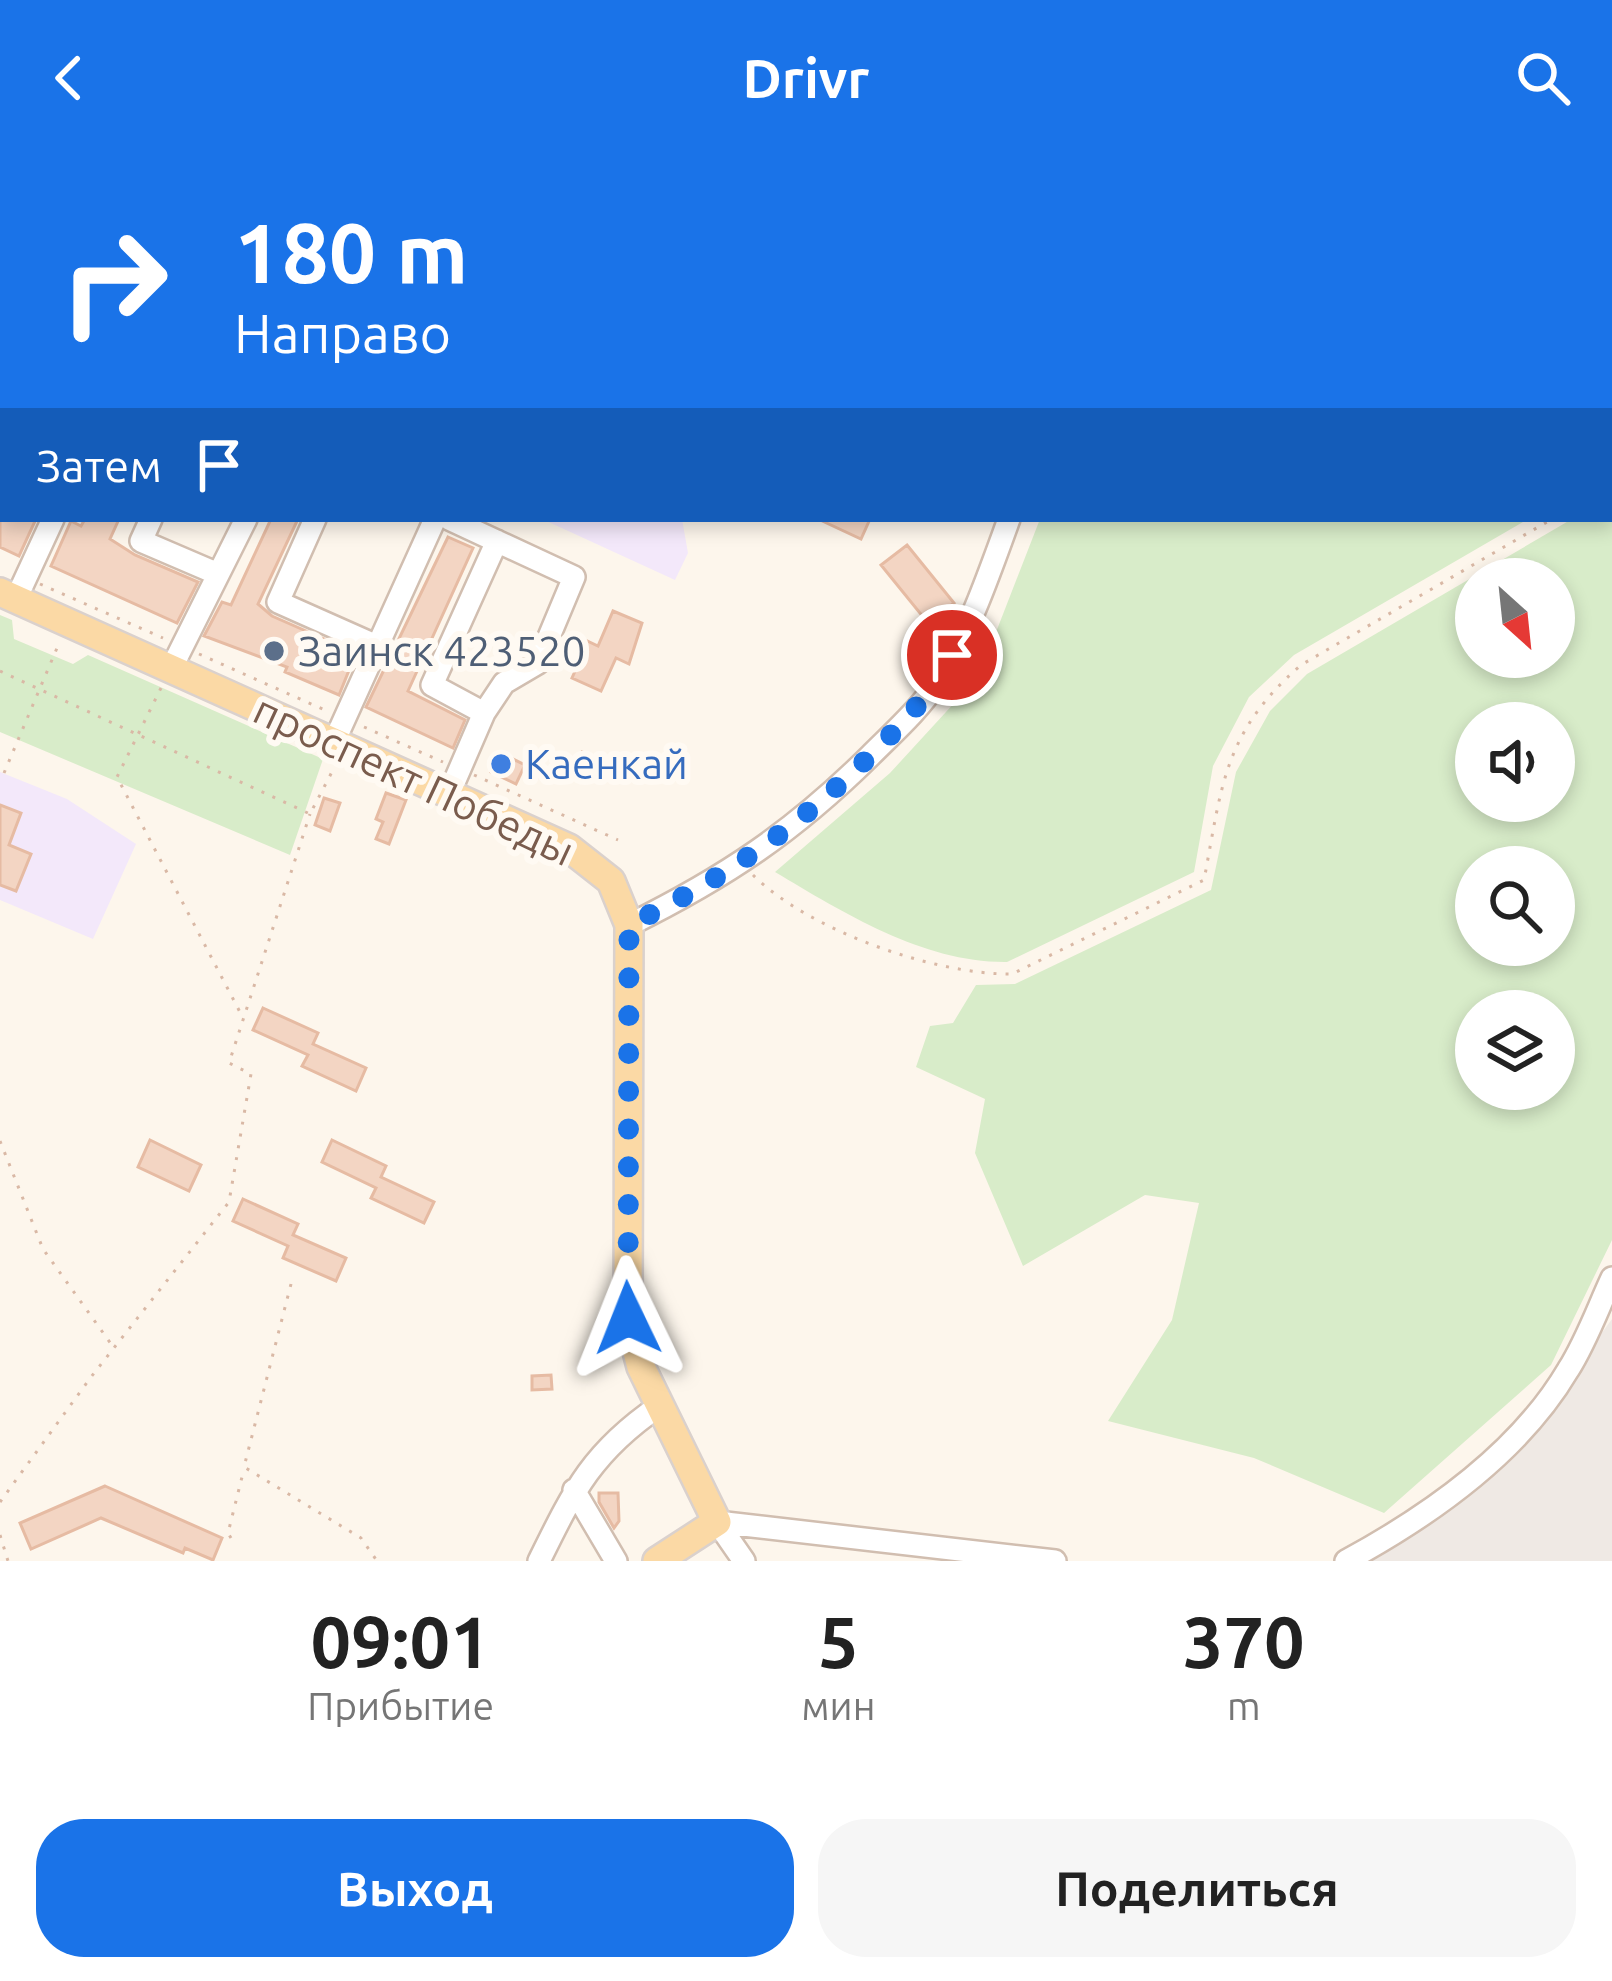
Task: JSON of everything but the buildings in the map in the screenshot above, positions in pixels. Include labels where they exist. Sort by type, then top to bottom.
[{"type":"main road","name":"проспект Победы","points":[[14,590],[177,658],[341,736],[454,781],[588,859],[610,881],[629,925],[626,1302],[633,1342],[659,1406],[717,1522]]},
{"type":"main road","points":[[658,1561],[717,1522]]},
{"type":"street","points":[[14,590],[51,522]]},
{"type":"street","points":[[150,522],[141,541],[218,574]]},
{"type":"street","points":[[177,658],[244,522]]},
{"type":"street","points":[[315,522],[278,602],[377,646]]},
{"type":"street","points":[[341,736],[434,522]]},
{"type":"street","points":[[454,781],[484,713],[504,683],[538,663],[574,578],[455,522]]},
{"type":"street","points":[[629,925],[743,864],[826,799],[896,731],[938,682],[970,621],[1009,522]]},
{"type":"street","points":[[484,713],[432,685],[497,541]]},
{"type":"street","points":[[1346,1561],[1439,1503],[1517,1433],[1568,1370],[1612,1278]]},
{"type":"street","points":[[539,1561],[574,1490],[609,1444],[659,1406]]},
{"type":"street","points":[[574,1490],[616,1561]]},
{"type":"street","points":[[717,1522],[744,1561]]},
{"type":"street","points":[[717,1522],[1055,1561]]},
{"type":"path","points":[[743,864],[770,892],[909,959],[978,975],[1012,974],[1204,880],[1225,768],[1260,706],[1279,684],[1300,665],[1547,522]]},
{"type":"path","points":[[14,590],[177,658],[341,736],[618,839]]},
{"type":"path","points":[[4,773],[58,648]]},
{"type":"path","points":[[177,658],[117,777],[242,1018]]},
{"type":"path","points":[[0,670],[310,814]]},
{"type":"path","points":[[0,1502],[230,1202],[251,1074],[229,1063],[310,814],[341,736]]},
{"type":"path","points":[[0,1141],[43,1249],[114,1348]]},
{"type":"path","points":[[231,1538],[228,1533],[291,1284]]},
{"type":"path","points":[[244,1467],[361,1538],[377,1561]]},
{"type":"path","points":[[0,1534],[8,1561]]},
{"type":"shaded area","points":[[549,522],[683,522],[688,553],[675,580]]},
{"type":"shaded area","points":[[0,772],[67,799],[136,844],[93,939],[0,900]]},
{"type":"shaded area","points":[[1612,1319],[1612,1561],[1359,1561],[1449,1508],[1512,1456]]},
{"type":"green space","points":[[1039,522],[1523,522],[1294,655],[1249,697],[1213,766],[1194,872],[1007,962],[976,960],[915,945],[775,872],[890,773],[979,676]]},
{"type":"green space","points":[[1567,522],[1612,522],[1612,1240],[1551,1365],[1384,1513],[1254,1458],[1108,1421],[1172,1320],[1199,1203],[1145,1195],[1023,1266],[975,1153],[985,1099],[916,1067],[930,1026],[953,1023],[976,985],[1015,984],[1211,890],[1236,772],[1270,711],[1307,674],[1455,587],[1455,678],[1575,678],[1575,558],[1505,558]]},
{"type":"green space","points":[[0,615],[12,620],[14,639],[73,664],[88,655],[323,759],[290,855],[0,732]]},
{"type":"place","name":"Заинск 423520","points":[[274,651]]},
{"type":"place","name":"Каенкай","points":[[501,764]]},
{"type":"route","points":[[628,1318],[629,925],[714,882],[794,826],[896,731],[938,682],[952,655]]}]
